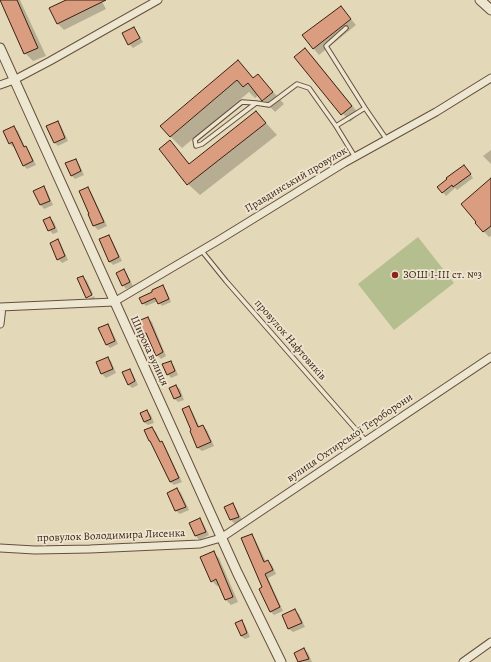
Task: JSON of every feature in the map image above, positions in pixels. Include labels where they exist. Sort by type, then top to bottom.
[{"type":"street","points":[[0,85],[14,80],[158,0]]},
{"type":"street","points":[[480,0],[491,10]]},
{"type":"street","name":"Широка вулиця","points":[[0,48],[221,538],[281,662]]},
{"type":"street","name":"Правдинський провулок","points":[[114,302],[355,157],[387,140],[491,78]]},
{"type":"street","points":[[0,324],[1,307],[114,302]]},
{"type":"street","name":"вулиця Охтирської Тероборони","points":[[221,538],[491,357]]},
{"type":"street","name":"провулок Володимира Лисенка","points":[[0,548],[35,550],[98,549],[200,544],[221,538]]},
{"type":"street","points":[[463,662],[491,642]]},
{"type":"lane","points":[[346,28],[326,46],[387,140]]},
{"type":"lane","points":[[256,103],[202,144],[196,146],[194,140],[242,102],[256,103],[269,105],[297,84],[309,88],[336,126],[355,157]]},
{"type":"lane","points":[[336,126],[365,108]]},
{"type":"lane","name":"провулок Нафтовиків","points":[[201,250],[226,281],[366,441]]},
{"type":"green space","points":[[418,237],[454,283],[394,330],[358,284]]},
{"type":"building","points":[[0,0],[17,0],[38,48],[24,54]]},
{"type":"building","points":[[66,0],[106,0],[57,24],[49,8]]},
{"type":"building","points":[[341,6],[351,19],[313,49],[302,35]]},
{"type":"building","points":[[134,27],[140,38],[128,45],[122,33]]},
{"type":"building","points":[[305,48],[352,106],[341,115],[294,57]]},
{"type":"building","points":[[238,60],[253,78],[258,74],[273,92],[262,101],[248,83],[243,87],[237,80],[170,137],[160,126]]},
{"type":"building","points":[[256,111],[266,123],[187,185],[159,149],[170,140],[189,164]]},
{"type":"building","points":[[58,121],[65,138],[54,143],[46,126]]},
{"type":"building","points":[[14,126],[24,147],[26,146],[33,161],[23,166],[12,142],[9,144],[3,131]]},
{"type":"building","points":[[76,159],[81,171],[71,176],[65,163]]},
{"type":"building","points":[[464,165],[471,174],[453,187],[452,185],[442,193],[437,187],[447,179],[446,178]]},
{"type":"building","points":[[491,178],[491,226],[483,232],[461,204]]},
{"type":"building","points":[[44,186],[50,201],[40,205],[33,191]]},
{"type":"building","points":[[88,187],[104,222],[93,226],[79,191]]},
{"type":"building","points":[[50,217],[55,228],[48,231],[43,220]]},
{"type":"building","points":[[109,235],[119,257],[109,262],[99,239]]},
{"type":"building","points":[[58,239],[65,256],[57,260],[50,243]]},
{"type":"building","points":[[124,269],[130,282],[122,286],[116,273]]},
{"type":"building","points":[[83,276],[92,295],[86,298],[77,278]]},
{"type":"building","points":[[163,285],[169,299],[158,304],[155,298],[142,304],[139,298]]},
{"type":"building","points":[[148,317],[163,352],[156,356],[146,333],[143,334],[138,321]]},
{"type":"building","points":[[108,324],[115,341],[106,345],[98,328]]},
{"type":"building","points":[[108,357],[113,369],[101,374],[96,362]]},
{"type":"building","points":[[171,361],[175,371],[167,375],[162,364]]},
{"type":"building","points":[[130,369],[135,381],[128,385],[122,372]]},
{"type":"building","points":[[176,385],[181,396],[174,399],[169,388]]},
{"type":"building","points":[[189,406],[198,427],[203,425],[211,442],[197,448],[182,409]]},
{"type":"building","points":[[147,410],[151,419],[144,422],[140,413]]},
{"type":"building","points":[[152,427],[160,442],[162,441],[179,478],[170,482],[144,430]]},
{"type":"building","points":[[177,488],[186,507],[175,511],[167,493]]},
{"type":"building","points":[[233,503],[239,517],[230,520],[224,507]]},
{"type":"building","points":[[200,518],[206,532],[195,536],[189,523]]},
{"type":"building","points":[[252,534],[264,562],[268,560],[273,570],[265,574],[280,607],[270,612],[259,589],[262,587],[241,538]]},
{"type":"building","points":[[214,551],[233,597],[225,600],[216,579],[211,582],[200,557]]},
{"type":"building","points":[[295,609],[302,623],[288,629],[282,615]]},
{"type":"building","points":[[242,620],[247,633],[241,636],[235,623]]},
{"type":"building","points":[[304,648],[309,659],[298,662],[294,653]]},
{"type":"place","name":"ЗОШ І-ІІІ ст. №3","points":[[395,275]]}]
